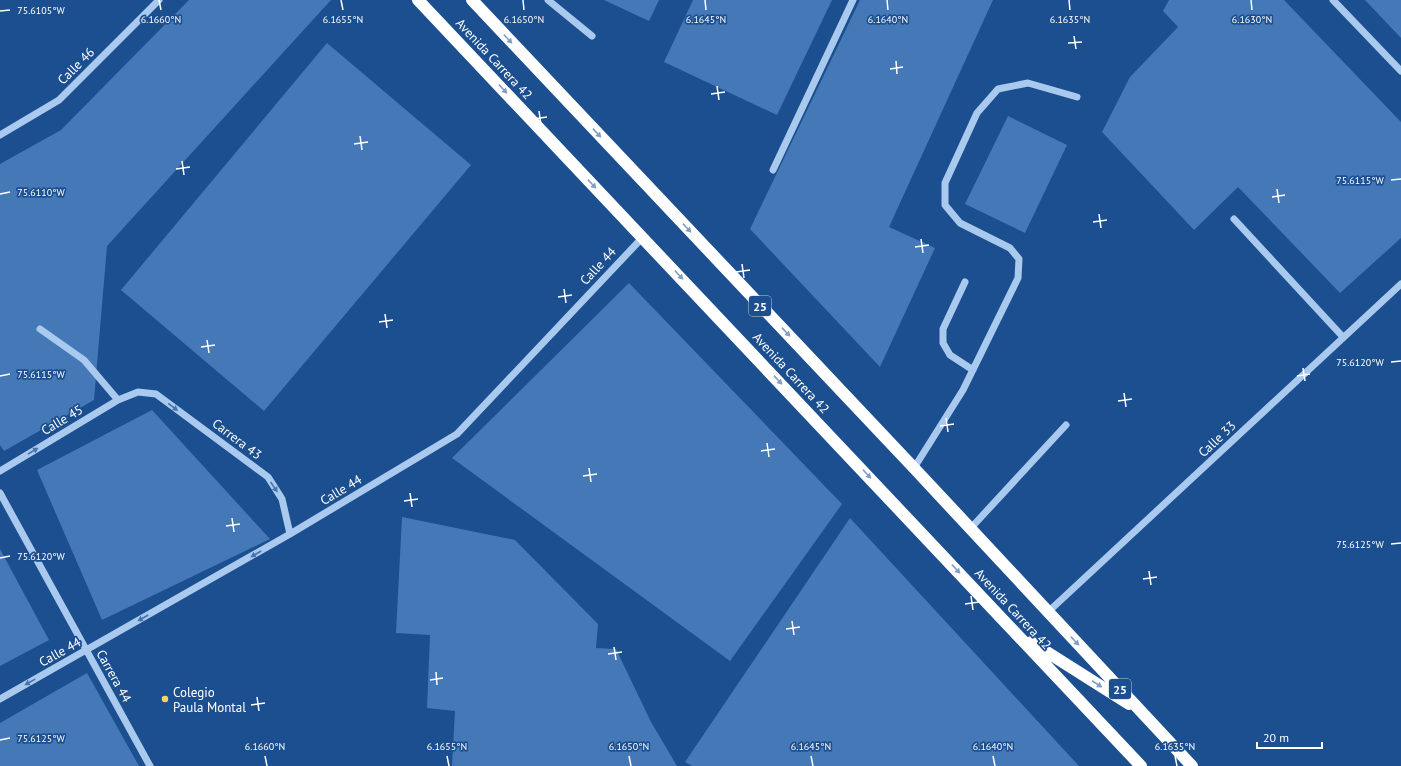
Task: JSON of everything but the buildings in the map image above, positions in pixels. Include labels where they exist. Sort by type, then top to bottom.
[{"type":"highway","name":"Avenida Carrera 42","points":[[418,0],[1141,766]]},
{"type":"highway","points":[[429,0],[444,27]]},
{"type":"highway","name":"Avenida Carrera 42","points":[[472,0],[914,468],[1192,766]]},
{"type":"highway","points":[[1017,633],[1143,714]]},
{"type":"street","name":"Calle 46","points":[[0,134],[59,100],[159,0]]},
{"type":"street","points":[[548,0],[592,36]]},
{"type":"street","points":[[773,170],[853,0]]},
{"type":"street","points":[[1333,0],[1401,71]]},
{"type":"street","points":[[914,468],[963,390],[1018,278],[1019,259],[1010,248],[960,223],[945,205],[945,183],[977,113],[998,89],[1028,83],[1077,96]]},
{"type":"street","points":[[1234,219],[1343,337]]},
{"type":"street","name":"Calle 44","points":[[0,699],[87,651],[290,534],[457,434],[643,237]]},
{"type":"street","points":[[965,282],[943,329],[942,343],[950,355],[973,370]]},
{"type":"street","name":"Calle 33","points":[[1048,612],[1401,284]]},
{"type":"street","points":[[40,329],[84,360],[118,400]]},
{"type":"street","name":"Carrera 43","points":[[138,392],[156,394],[268,477],[282,499],[290,534]]},
{"type":"street","name":"Calle 45","points":[[0,471],[118,400],[138,392]]},
{"type":"street","points":[[970,529],[1066,425]]},
{"type":"street","name":"Carrera 44","points":[[0,493],[150,766]]},
{"type":"place","name":"Colegio Paula Montal","points":[[165,699]]}]
